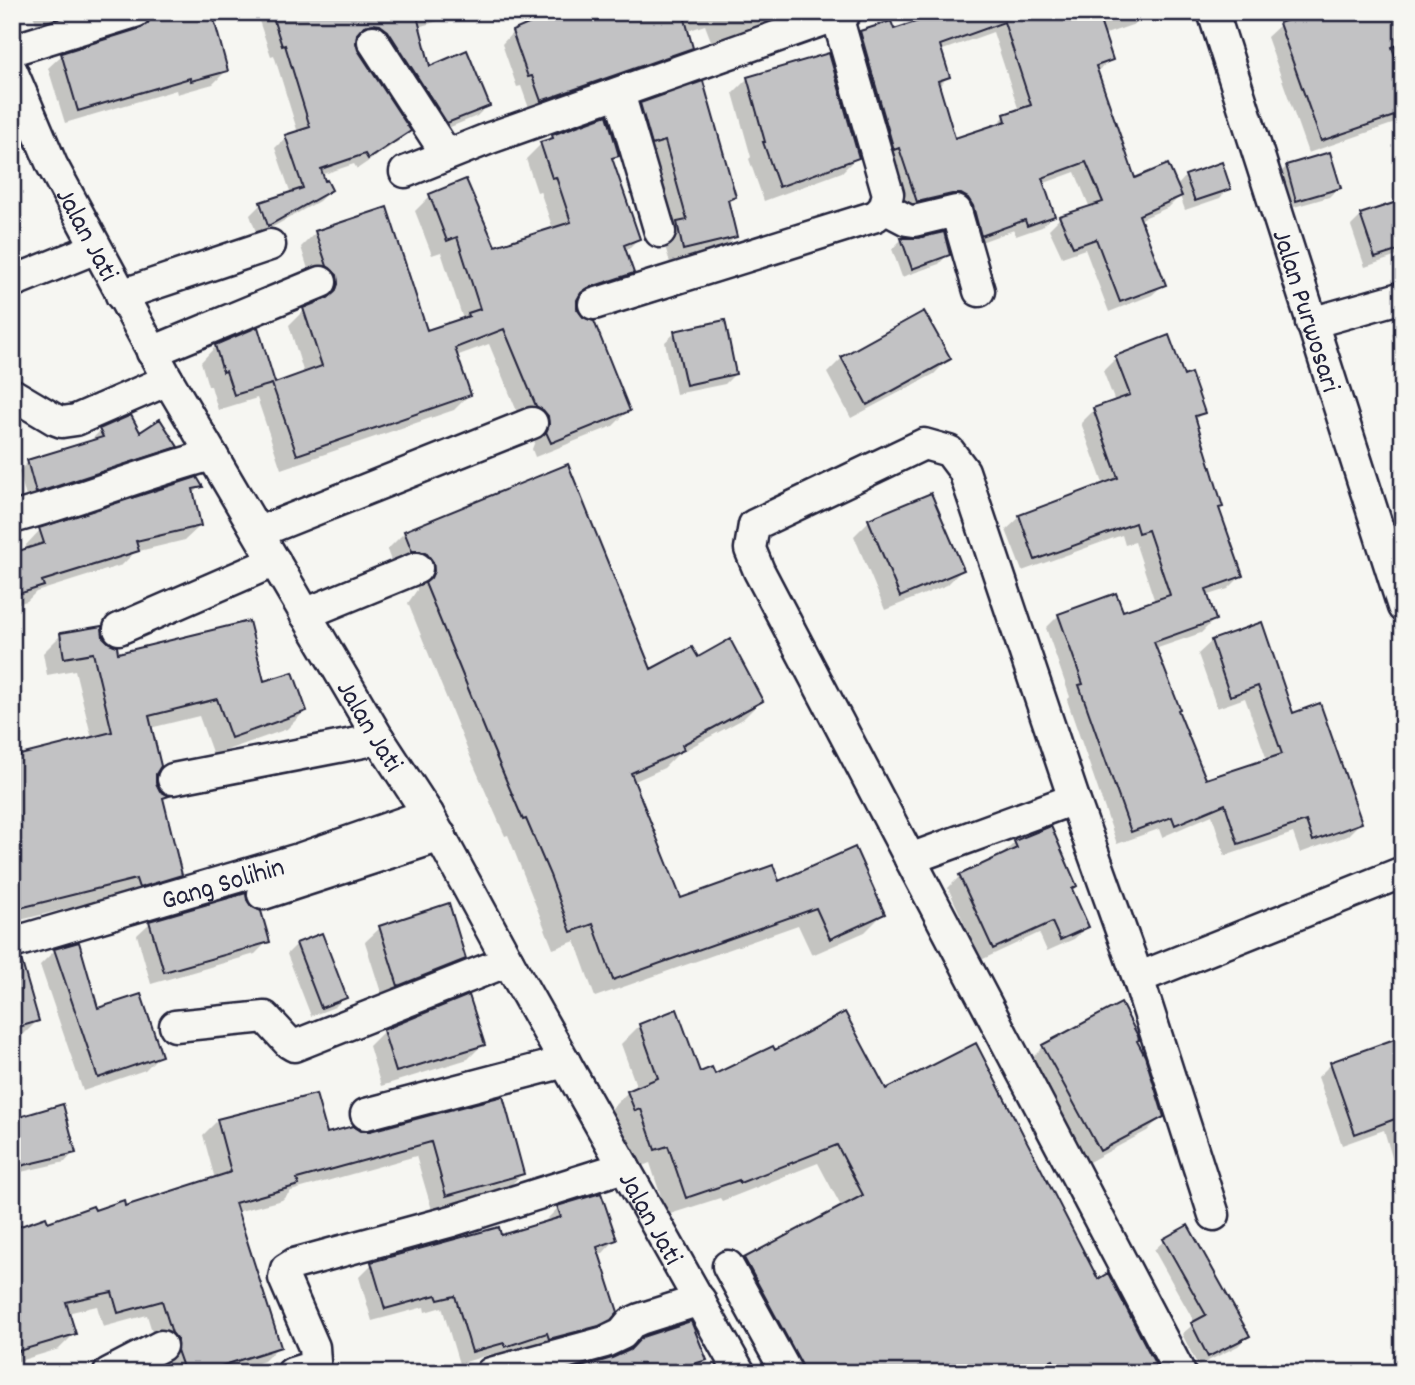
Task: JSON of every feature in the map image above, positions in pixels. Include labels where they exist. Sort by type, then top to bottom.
[{"type":"street","points":[[13,69],[135,12]]},
{"type":"street","name":"Jalan Purwosari","points":[[1213,12],[1403,607]]},
{"type":"street","points":[[405,172],[842,14],[888,194],[884,208],[876,216],[594,304]]},
{"type":"street","points":[[373,41],[447,155]]},
{"type":"street","name":"Jalan Jati","points":[[13,69],[52,165],[152,352],[379,739],[435,825],[508,961],[740,1373]]},
{"type":"street","points":[[619,93],[660,232]]},
{"type":"street","points":[[884,208],[907,220],[915,221],[956,211],[979,291]]},
{"type":"street","points":[[121,295],[270,245]]},
{"type":"street","points":[[12,282],[96,248]]},
{"type":"street","points":[[152,352],[321,282]]},
{"type":"street","points":[[1311,323],[1403,297]]},
{"type":"street","points":[[12,394],[62,422],[76,420],[168,380]]},
{"type":"street","points":[[259,533],[532,423]]},
{"type":"street","points":[[1180,1373],[759,571],[750,550],[754,525],[924,444],[949,451],[964,471],[1074,799],[1138,978],[1214,1216]]},
{"type":"street","points":[[12,518],[61,505],[181,463],[212,455]]},
{"type":"street","points":[[119,629],[275,561]]},
{"type":"street","points":[[305,614],[417,568]]},
{"type":"street","points":[[173,779],[379,739]]},
{"type":"street","points":[[910,859],[1074,799]]},
{"type":"street","points":[[263,894],[435,825]]},
{"type":"street","name":"Gang Solihin","points":[[12,943],[299,859],[435,825]]},
{"type":"street","points":[[1138,978],[1403,872]]},
{"type":"street","points":[[175,1026],[265,1017],[289,1044],[294,1046],[508,961]]},
{"type":"street","points":[[366,1114],[565,1062]]},
{"type":"street","points":[[292,1373],[308,1368],[315,1362],[314,1347],[284,1278],[286,1269],[294,1264],[452,1222],[624,1167]]},
{"type":"street","points":[[728,1266],[787,1373]]},
{"type":"street","points":[[491,1373],[605,1342],[622,1334],[640,1319],[700,1300]]},
{"type":"street","points":[[109,1373],[161,1346]]},
{"type":"building","points":[[152,12],[212,12],[228,71],[191,81],[190,78],[78,111],[61,53],[141,28],[148,23]]},
{"type":"building","points":[[271,12],[416,12],[430,66],[467,50],[490,106],[447,123],[388,31],[380,25],[364,26],[357,34],[358,50],[411,131],[368,159],[365,154],[321,169],[332,190],[268,226],[260,202],[303,188],[285,135],[310,127],[285,45],[282,46]]},
{"type":"building","points":[[556,12],[683,12],[693,48],[541,101],[532,76],[528,77],[512,31]]},
{"type":"building","points":[[946,12],[1097,12],[1113,60],[1096,66],[1135,178],[1168,164],[1182,196],[1139,215],[1166,285],[1120,302],[1096,239],[1073,247],[1059,216],[1103,202],[1086,162],[1042,178],[1055,216],[1027,226],[1025,220],[981,236],[973,206],[968,198],[961,194],[917,202],[899,148],[894,150],[860,31],[891,21],[894,29]],"holes":[[[1004,22],[1031,105],[1004,114],[1006,121],[955,138],[938,81],[950,77],[940,45]]]},
{"type":"building","points":[[1311,12],[1403,12],[1403,43],[1392,47],[1403,79],[1403,113],[1321,141],[1279,23]]},
{"type":"building","points":[[829,53],[859,158],[779,187],[763,142],[747,77]]},
{"type":"building","points":[[703,81],[736,197],[728,200],[737,237],[683,250],[677,222],[687,220],[665,141],[652,145],[640,103]]},
{"type":"building","points":[[607,115],[619,156],[612,158],[640,239],[624,245],[634,273],[588,288],[577,300],[577,309],[583,317],[594,321],[630,411],[551,443],[546,432],[549,425],[548,416],[536,406],[504,329],[455,348],[471,395],[297,455],[272,384],[234,395],[226,371],[223,372],[215,345],[258,327],[275,383],[322,366],[303,308],[328,298],[335,292],[338,284],[337,275],[327,266],[315,231],[387,207],[427,330],[469,316],[468,313],[480,309],[457,237],[447,241],[429,194],[466,179],[495,246],[571,222],[556,177],[552,178],[540,142]]},
{"type":"building","points":[[1330,152],[1341,188],[1296,201],[1286,165]]},
{"type":"building","points":[[1222,162],[1231,189],[1195,201],[1185,175]]},
{"type":"building","points":[[1403,200],[1403,249],[1375,258],[1360,214]]},
{"type":"building","points":[[944,232],[950,255],[912,269],[901,238],[918,238]]},
{"type":"building","points":[[924,311],[951,359],[867,405],[841,357]]},
{"type":"building","points":[[725,320],[736,374],[686,385],[674,331]]},
{"type":"building","points":[[1169,335],[1184,376],[1191,373],[1205,413],[1195,416],[1223,507],[1219,508],[1243,576],[1206,589],[1216,620],[1154,642],[1206,779],[1282,754],[1258,686],[1230,696],[1211,640],[1262,622],[1293,713],[1320,703],[1362,823],[1313,841],[1306,821],[1238,844],[1225,804],[1175,825],[1172,817],[1131,832],[1079,685],[1083,684],[1058,614],[1116,593],[1123,611],[1170,595],[1148,530],[1138,533],[1135,523],[1035,560],[1019,515],[1118,478],[1093,408],[1130,395],[1115,356]]},
{"type":"building","points":[[131,415],[140,432],[160,419],[178,447],[36,493],[27,460],[103,437],[99,429]]},
{"type":"building","points":[[568,464],[651,669],[692,647],[698,657],[730,639],[763,701],[682,745],[684,750],[631,773],[681,898],[773,865],[779,881],[855,847],[885,914],[830,939],[816,908],[613,980],[593,924],[571,932],[550,875],[526,819],[523,820],[425,583],[434,571],[433,562],[427,554],[412,551],[404,531]]},
{"type":"building","points":[[197,477],[203,487],[193,489],[201,526],[136,541],[139,551],[42,581],[44,586],[12,596],[12,553],[44,543],[39,528]]},
{"type":"building","points":[[931,493],[964,570],[900,597],[868,519]]},
{"type":"building","points":[[249,621],[264,681],[293,672],[307,711],[231,738],[217,699],[149,716],[161,766],[156,774],[156,783],[160,791],[169,796],[163,798],[182,875],[139,888],[136,879],[12,910],[12,757],[112,732],[93,653],[64,658],[60,633],[102,626],[103,637],[117,646],[118,653]]},
{"type":"building","points":[[1051,826],[1077,886],[1072,889],[1089,927],[1060,940],[1052,922],[993,949],[959,875],[1017,848],[1014,841]]},
{"type":"building","points":[[246,893],[251,906],[261,911],[270,942],[164,972],[149,921]]},
{"type":"building","points":[[449,903],[466,959],[398,986],[379,926]]},
{"type":"building","points":[[322,933],[347,998],[321,1008],[296,943]]},
{"type":"building","points":[[79,942],[98,1008],[141,994],[162,1056],[98,1078],[54,949]]},
{"type":"building","points":[[21,959],[39,1021],[12,1029],[12,960]]},
{"type":"building","points":[[469,995],[485,1045],[396,1072],[383,1030]]},
{"type":"building","points":[[1121,1003],[1138,1036],[1137,1041],[1145,1056],[1164,1117],[1100,1151],[1042,1045]]},
{"type":"building","points":[[677,1009],[700,1072],[712,1067],[715,1074],[773,1046],[775,1050],[845,1012],[886,1089],[976,1043],[1098,1279],[1108,1273],[1160,1373],[1060,1373],[1053,1360],[1024,1373],[804,1373],[744,1258],[863,1195],[837,1145],[740,1183],[739,1180],[686,1198],[668,1146],[655,1150],[641,1109],[635,1111],[627,1091],[658,1078],[639,1024]]},
{"type":"building","points":[[1403,1036],[1403,1116],[1355,1134],[1330,1062]]},
{"type":"building","points":[[316,1094],[327,1133],[353,1126],[361,1131],[370,1131],[503,1096],[524,1174],[446,1196],[431,1142],[297,1179],[299,1185],[235,1203],[281,1347],[199,1373],[185,1373],[177,1350],[177,1339],[172,1333],[162,1301],[118,1313],[112,1292],[66,1302],[76,1334],[12,1353],[12,1229],[46,1217],[48,1222],[93,1206],[95,1210],[124,1200],[125,1206],[231,1172],[217,1119]]},
{"type":"building","points":[[63,1104],[76,1153],[12,1168],[12,1119]]},
{"type":"building","points":[[601,1193],[617,1240],[597,1247],[618,1312],[611,1320],[599,1326],[549,1339],[547,1333],[505,1347],[504,1343],[472,1352],[455,1296],[438,1300],[436,1295],[385,1309],[371,1262],[499,1227],[501,1235],[561,1217],[557,1206]]},
{"type":"building","points":[[1188,1225],[1250,1336],[1208,1357],[1191,1323],[1206,1315],[1163,1239]]},
{"type":"building","points":[[691,1321],[707,1360],[664,1373],[561,1373],[612,1358],[630,1350],[642,1337]]}]
